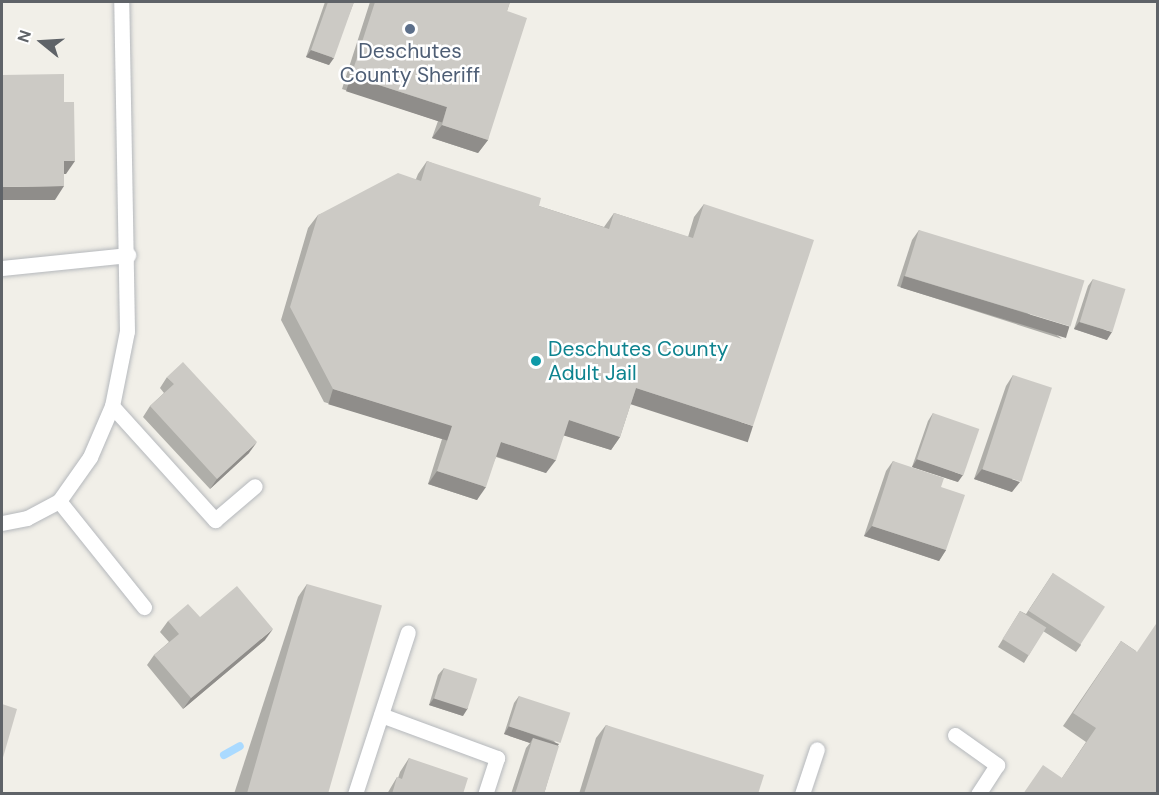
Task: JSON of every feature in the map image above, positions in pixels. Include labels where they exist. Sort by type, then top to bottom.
[{"type":"lane","points":[[2,523],[27,518],[59,501],[90,457],[112,406],[127,331],[128,255],[121,2]]},
{"type":"lane","points":[[2,268],[128,255]]},
{"type":"lane","points":[[112,406],[215,520],[255,486]]},
{"type":"lane","points":[[59,501],[144,607]]},
{"type":"lane","points":[[355,794],[408,632]]},
{"type":"lane","points":[[381,716],[497,758],[485,794]]},
{"type":"lane","points":[[955,735],[997,765],[978,794]]},
{"type":"lane","points":[[801,794],[817,748]]},
{"type":"building","points":[[328,2],[354,2],[334,58],[311,50]]},
{"type":"building","points":[[375,2],[510,2],[507,11],[527,18],[488,140],[442,125],[447,107],[351,76]]},
{"type":"building","points":[[64,74],[64,102],[74,102],[75,161],[64,161],[64,186],[2,187],[2,75]]},
{"type":"building","name":"Deschutes County Adult Jail","points":[[427,161],[541,198],[539,206],[609,229],[614,213],[693,238],[704,204],[814,240],[753,426],[636,388],[620,437],[569,420],[556,460],[501,442],[486,487],[437,471],[452,426],[333,389],[290,307],[318,215],[398,173],[421,181]]},
{"type":"building","points":[[919,230],[1084,281],[1070,326],[905,276]]},
{"type":"building","points":[[1093,279],[1126,289],[1112,332],[1080,322]]},
{"type":"building","points":[[183,362],[257,442],[217,479],[150,406],[174,384],[167,377]]},
{"type":"building","points":[[1013,375],[1052,388],[1021,482],[982,469]]},
{"type":"building","points":[[933,413],[979,429],[963,475],[917,459]]},
{"type":"building","points":[[893,461],[944,478],[941,487],[965,495],[946,550],[872,526]]},
{"type":"building","points":[[1053,573],[1105,607],[1080,645],[1028,611]]},
{"type":"building","points":[[307,584],[382,605],[328,794],[247,794]]},
{"type":"building","points":[[237,586],[273,629],[191,698],[154,655],[179,634],[168,621],[188,604],[200,617]]},
{"type":"building","points":[[1020,611],[1046,627],[1029,655],[1003,639]]},
{"type":"building","points":[[1158,621],[1158,794],[1023,794],[1043,765],[1062,778],[1096,728],[1073,713],[1121,641],[1137,652]]},
{"type":"building","points":[[444,668],[477,679],[467,709],[434,698]]},
{"type":"building","points":[[519,696],[570,713],[560,743],[509,726]]},
{"type":"building","points":[[2,704],[17,709],[2,761]]},
{"type":"building","points":[[606,725],[764,775],[758,794],[584,794]]},
{"type":"building","points":[[533,738],[559,746],[544,794],[515,794]]},
{"type":"building","points":[[409,758],[468,778],[463,794],[392,794],[397,777],[402,779]]},
{"type":"waterway","points":[[224,755],[240,746]]},
{"type":"place","name":"Deschutes County Sheriff","points":[[410,29]]},
{"type":"place","name":"Deschutes County Adult Jail","points":[[536,361]]}]
